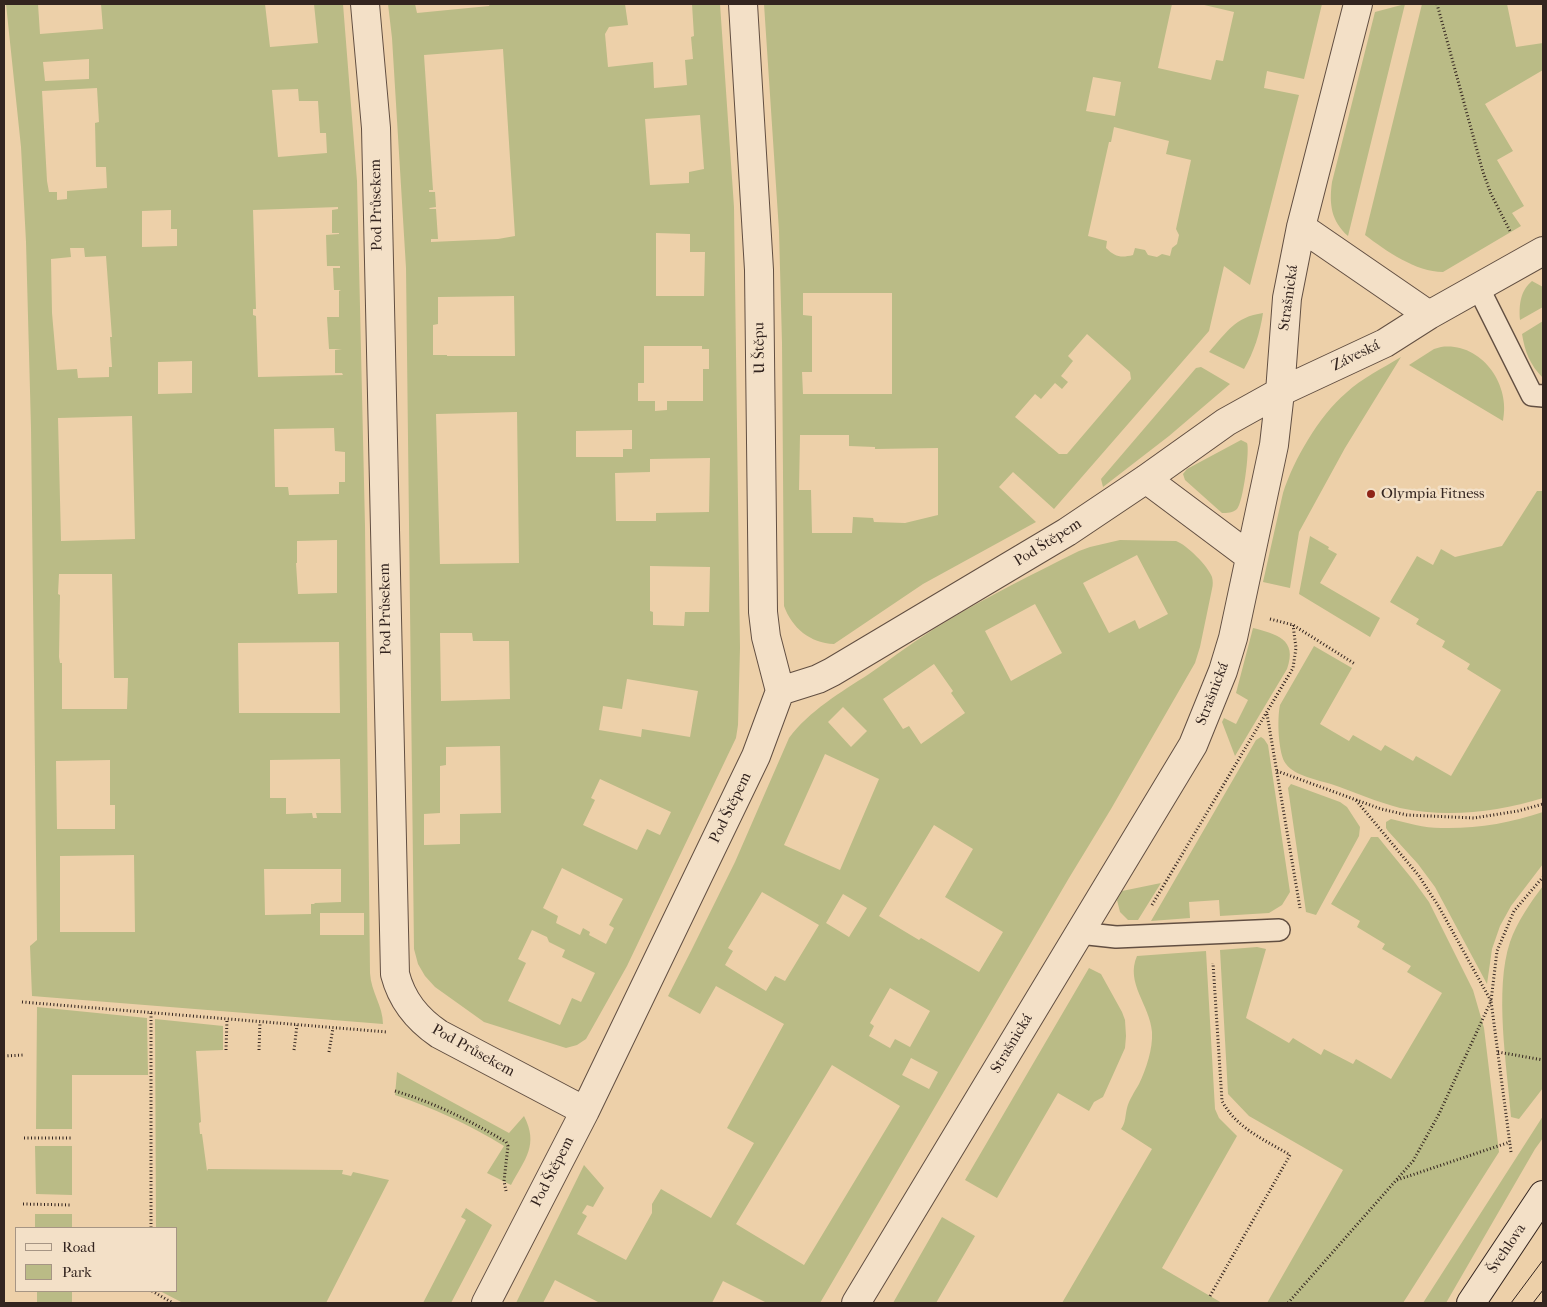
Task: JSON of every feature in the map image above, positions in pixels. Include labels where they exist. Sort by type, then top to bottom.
[{"type":"street","name":"Pod Průsekem","points":[[365,4],[376,128],[394,961],[398,986],[416,1016],[439,1034],[585,1111]]},
{"type":"street","name":"U Štěpu","points":[[744,4],[759,270],[763,612],[766,637],[780,691]]},
{"type":"street","name":"Strašnická","points":[[856,1303],[1193,745],[1223,671],[1233,638],[1274,445],[1280,392],[1286,298],[1301,227],[1358,4]]},
{"type":"street","points":[[1301,227],[1429,315]]},
{"type":"street","name":"Záveská","points":[[1280,392],[1384,343],[1429,315],[1543,251]]},
{"type":"street","name":"Pod Štěpem","points":[[486,1303],[585,1111],[756,756],[780,691],[818,679],[832,672],[1067,532],[1226,422],[1280,392]]},
{"type":"street","points":[[1146,479],[1249,556]]},
{"type":"street","name":"Švehlova","points":[[1471,1303],[1543,1195]]},
{"type":"lane","points":[[1479,288],[1532,395],[1543,396]]},
{"type":"lane","points":[[1079,933],[1116,937],[1278,930]]},
{"type":"path","points":[[1437,4],[1483,172],[1491,194],[1513,237]]},
{"type":"path","points":[[1273,620],[1293,626],[1354,664]]},
{"type":"path","points":[[1148,913],[1293,668],[1296,648],[1293,626]]},
{"type":"path","points":[[1267,714],[1301,918]]},
{"type":"path","points":[[1277,772],[1394,813],[1451,818],[1496,815],[1543,804]]},
{"type":"path","points":[[1355,799],[1420,876],[1491,1001]]},
{"type":"path","points":[[1511,1152],[1491,1001],[1497,951],[1514,911],[1543,877]]},
{"type":"path","points":[[1210,1296],[1290,1155],[1243,1127],[1233,1119],[1222,1101],[1211,933]]},
{"type":"path","points":[[1288,1303],[1413,1161],[1439,1114],[1491,1001]]},
{"type":"path","points":[[22,1002],[389,1032],[416,1016]]},
{"type":"path","points":[[151,1013],[151,1227]]},
{"type":"path","points":[[226,1050],[227,1019]]},
{"type":"path","points":[[259,1050],[260,1022]]},
{"type":"path","points":[[294,1050],[297,1025]]},
{"type":"path","points":[[329,1052],[333,1028]]},
{"type":"path","points":[[1498,1052],[1543,1060]]},
{"type":"path","points":[[4,1056],[24,1055]]},
{"type":"path","points":[[395,1091],[432,1103],[479,1126],[506,1142],[508,1146],[504,1181]]},
{"type":"path","points":[[24,1138],[72,1138]]},
{"type":"path","points":[[1397,1180],[1510,1142]]},
{"type":"path","points":[[23,1204],[72,1205]]},
{"type":"path","points":[[154,1292],[173,1303]]},
{"type":"green space","points":[[6,4],[38,4],[40,34],[103,29],[101,4],[265,4],[270,47],[318,43],[314,4],[343,4],[357,181],[365,526],[370,973],[383,1024],[32,996],[30,946],[37,940],[31,428],[26,242],[21,147]],"holes":[[[89,59],[89,79],[45,81],[43,62]],[[97,88],[99,122],[95,123],[96,167],[106,167],[107,188],[67,191],[67,199],[57,200],[57,192],[49,192],[42,91]],[[298,89],[299,101],[318,101],[320,133],[326,133],[327,153],[278,157],[272,90]],[[338,207],[338,209],[332,210],[332,233],[339,234],[326,235],[327,266],[340,266],[340,268],[333,268],[334,290],[341,290],[339,291],[339,317],[327,317],[329,349],[342,349],[335,350],[335,373],[342,373],[343,375],[258,377],[256,316],[253,315],[253,309],[256,309],[253,210]],[[171,210],[171,229],[177,229],[177,246],[142,247],[142,211]],[[70,248],[84,248],[85,257],[106,256],[112,337],[110,337],[112,367],[109,367],[109,377],[78,378],[77,369],[57,370],[52,313],[51,259],[71,257]],[[192,361],[192,393],[158,394],[158,362]],[[132,416],[135,539],[61,541],[58,418]],[[334,428],[335,451],[345,452],[345,482],[339,482],[339,494],[289,495],[288,487],[275,487],[274,429]],[[337,540],[337,593],[298,594],[297,541]],[[59,574],[112,574],[114,678],[128,678],[127,709],[62,709],[62,663],[60,663]],[[339,642],[340,713],[239,713],[238,643]],[[340,759],[341,813],[316,813],[317,818],[313,818],[312,813],[286,814],[286,798],[270,798],[270,760]],[[110,760],[110,805],[115,805],[115,829],[57,829],[56,761]],[[134,855],[135,932],[60,932],[60,856]],[[264,869],[341,869],[341,902],[311,904],[311,914],[265,915]],[[320,913],[364,913],[364,935],[320,935]]]},
{"type":"green space","points":[[388,4],[415,4],[417,13],[489,6],[490,4],[625,4],[628,25],[609,27],[605,34],[608,67],[653,62],[654,88],[687,85],[685,60],[693,59],[691,37],[694,36],[692,4],[720,4],[734,207],[740,648],[738,725],[736,738],[627,966],[586,1039],[577,1045],[566,1048],[484,1022],[435,987],[425,976],[418,964],[414,949],[406,268],[392,38]],"holes":[[[503,49],[515,236],[498,239],[431,242],[431,239],[438,239],[436,209],[429,208],[436,207],[435,192],[429,192],[429,190],[433,190],[424,55]],[[700,115],[704,169],[689,172],[689,183],[650,185],[645,119]],[[656,233],[690,234],[690,252],[705,252],[704,296],[656,296]],[[514,296],[515,356],[433,355],[433,325],[438,324],[438,297]],[[644,346],[702,346],[702,349],[709,349],[709,369],[703,369],[703,401],[667,401],[667,410],[655,411],[655,401],[638,401],[638,383],[644,383]],[[517,412],[519,563],[440,564],[436,414]],[[632,430],[632,449],[623,449],[623,457],[576,457],[576,431]],[[710,458],[709,512],[656,513],[656,521],[616,521],[615,473],[650,472],[650,459]],[[650,566],[710,567],[709,612],[685,612],[684,626],[653,625],[653,612],[650,611]],[[440,633],[472,633],[473,641],[509,641],[510,699],[441,701]],[[627,679],[698,691],[690,737],[642,729],[641,737],[599,730],[603,706],[622,709]],[[500,746],[501,813],[460,814],[460,844],[424,845],[424,814],[440,813],[440,766],[446,765],[446,747]],[[600,779],[671,812],[660,835],[647,829],[637,850],[583,825],[595,800],[591,798]],[[562,868],[623,899],[609,925],[614,928],[606,944],[589,935],[590,932],[583,928],[580,935],[556,923],[558,916],[543,908]],[[532,930],[547,937],[549,942],[565,950],[562,957],[595,973],[581,1002],[572,998],[560,1025],[508,1001],[526,963],[518,959]]]},
{"type":"green space","points":[[764,4],[1172,4],[1158,68],[1211,80],[1216,60],[1223,61],[1234,12],[1200,4],[1322,4],[1304,79],[1267,71],[1264,88],[1299,95],[1250,285],[1224,266],[1209,331],[1054,509],[1013,472],[999,487],[1036,522],[923,584],[834,644],[817,641],[803,633],[787,614],[784,606],[782,343],[779,231]],"holes":[[[1093,77],[1121,82],[1115,116],[1086,111]],[[1114,127],[1169,141],[1166,154],[1191,160],[1176,229],[1179,235],[1177,244],[1172,248],[1170,256],[1162,254],[1157,257],[1148,255],[1145,250],[1135,248],[1133,255],[1118,256],[1106,248],[1107,241],[1088,236],[1109,142],[1111,142]],[[803,293],[892,293],[892,394],[803,394],[802,372],[812,372],[812,316],[803,315]],[[1087,334],[1130,372],[1131,379],[1067,454],[1059,454],[1015,417],[1035,394],[1041,399],[1055,383],[1062,389],[1068,382],[1061,376],[1073,361],[1068,356]],[[800,435],[849,435],[849,446],[875,447],[875,449],[938,448],[938,515],[905,523],[874,522],[873,518],[853,517],[852,533],[812,533],[811,490],[799,490]]]},
{"type":"green space","points":[[1405,4],[1348,236],[1338,224],[1332,212],[1332,182],[1375,12]]},
{"type":"green space","points":[[1422,4],[1507,4],[1516,47],[1543,43],[1543,70],[1485,104],[1513,151],[1497,160],[1524,206],[1512,213],[1521,226],[1443,272],[1412,265],[1382,248],[1365,235]]},
{"type":"green space","points":[[1532,281],[1543,287],[1543,307],[1520,320],[1521,299],[1525,289]]},
{"type":"green space","points":[[1263,313],[1256,342],[1244,369],[1209,352],[1232,326],[1245,318]]},
{"type":"green space","points":[[1543,321],[1543,378],[1529,358],[1522,334]]},
{"type":"green space","points":[[1455,347],[1469,351],[1490,368],[1502,393],[1503,421],[1409,365],[1434,349]]},
{"type":"green space","points":[[1401,357],[1345,448],[1299,532],[1290,588],[1263,582],[1283,493],[1308,439],[1326,414],[1346,393],[1366,378]]},
{"type":"green space","points":[[1201,367],[1230,384],[1169,436],[1103,487],[1101,479],[1196,368]]},
{"type":"green space","points":[[1241,440],[1247,443],[1248,448],[1242,497],[1237,509],[1222,513],[1185,480],[1183,474],[1187,469]]},
{"type":"green space","points":[[1537,491],[1543,491],[1543,798],[1508,807],[1472,812],[1436,813],[1418,811],[1383,803],[1307,777],[1290,768],[1283,759],[1281,752],[1278,727],[1280,705],[1314,646],[1352,668],[1320,724],[1349,741],[1353,735],[1381,751],[1385,745],[1413,761],[1416,756],[1451,776],[1501,690],[1467,669],[1470,664],[1442,647],[1445,641],[1416,624],[1419,619],[1390,602],[1417,556],[1433,565],[1441,549],[1455,557],[1502,546]]},
{"type":"green space","points":[[1310,536],[1337,554],[1320,583],[1380,618],[1370,637],[1299,594]]},
{"type":"green space","points":[[1120,540],[1176,541],[1191,551],[1202,562],[1210,572],[1213,584],[1195,663],[820,1303],[767,1303],[723,1281],[712,1303],[600,1303],[555,1280],[543,1303],[516,1303],[584,1165],[604,1188],[593,1207],[587,1205],[582,1213],[587,1216],[577,1234],[626,1260],[652,1213],[652,1204],[661,1189],[711,1218],[754,1143],[727,1128],[784,1024],[716,986],[700,1014],[668,996],[735,862],[789,738],[806,719],[826,703],[915,641],[977,604],[1090,547]],"holes":[[[1137,555],[1168,614],[1139,629],[1135,620],[1109,633],[1083,583]],[[1035,604],[1062,653],[1011,681],[985,631]],[[934,664],[953,691],[951,693],[965,713],[921,744],[909,726],[903,729],[883,699]],[[843,707],[867,731],[851,747],[828,722]],[[825,754],[879,779],[840,870],[784,845]],[[934,825],[973,849],[945,897],[1003,932],[979,972],[921,938],[919,940],[879,916]],[[762,892],[819,925],[785,981],[775,976],[766,991],[725,965],[733,951],[728,948]],[[843,894],[867,908],[849,937],[826,923]],[[890,988],[930,1011],[910,1047],[895,1039],[890,1048],[869,1036],[874,1026],[870,1023]],[[911,1058],[938,1072],[929,1089],[902,1075]],[[832,1065],[900,1106],[804,1265],[736,1224]]]},
{"type":"green space","points":[[1253,628],[1270,633],[1283,640],[1290,651],[1290,659],[1287,669],[1235,756],[1222,722],[1224,718],[1236,724],[1248,700],[1236,693]]},
{"type":"green space","points":[[1261,737],[1268,745],[1290,892],[1282,905],[1269,913],[1220,916],[1219,900],[1189,902],[1190,918],[1151,921],[1256,740]]},
{"type":"green space","points":[[1291,784],[1340,802],[1347,807],[1360,827],[1359,836],[1316,915],[1306,912],[1288,788]]},
{"type":"green space","points":[[1543,812],[1543,864],[1511,906],[1500,926],[1492,949],[1487,984],[1435,887],[1418,864],[1388,831],[1386,822],[1391,819],[1428,827],[1467,827],[1506,822]]},
{"type":"green space","points":[[1371,837],[1378,837],[1429,902],[1473,990],[1484,1028],[1499,1152],[1403,1303],[1267,1303],[1343,1170],[1249,1116],[1228,1094],[1220,950],[1257,947],[1266,949],[1246,1018],[1289,1043],[1293,1038],[1321,1055],[1324,1049],[1353,1064],[1356,1059],[1391,1079],[1442,993],[1407,972],[1411,966],[1382,949],[1385,944],[1357,927],[1360,921],[1331,904]]},
{"type":"green space","points":[[1161,883],[1138,920],[1128,920],[1120,912],[1117,900],[1122,891]]},
{"type":"green space","points":[[1543,886],[1543,1088],[1519,1119],[1511,1117],[1505,1052],[1502,1005],[1505,961],[1516,927]]},
{"type":"green space","points":[[1206,951],[1215,1109],[1219,1118],[1237,1136],[1162,1268],[1222,1303],[1062,1303],[1152,1149],[1121,1129],[1125,1121],[1129,1102],[1139,1084],[1146,1065],[1152,1038],[1150,1022],[1134,975],[1137,956]]},
{"type":"green space","points":[[1089,968],[1101,974],[1122,1012],[1125,1020],[1125,1048],[1103,1097],[1094,1102],[1089,1111],[1058,1093],[997,1198],[965,1180]]},
{"type":"green space","points":[[37,1007],[147,1018],[148,1075],[72,1075],[72,1129],[36,1129]]},
{"type":"green space","points":[[155,1019],[223,1026],[223,1050],[196,1051],[201,1122],[199,1123],[200,1134],[202,1134],[207,1171],[208,1169],[343,1170],[342,1174],[351,1176],[353,1172],[389,1180],[326,1303],[183,1303],[162,1292],[178,1292],[178,1227],[156,1227]]},
{"type":"green space","points":[[397,1072],[509,1133],[524,1116],[530,1135],[530,1144],[525,1159],[511,1185],[487,1173],[504,1146],[451,1118],[395,1095]]},
{"type":"green space","points":[[1543,1116],[1543,1138],[1446,1303],[1423,1303]]},
{"type":"green space","points":[[35,1146],[72,1146],[72,1195],[36,1194]]},
{"type":"green space","points":[[466,1208],[492,1225],[451,1303],[423,1303],[466,1220],[461,1217]]},
{"type":"green space","points":[[35,1214],[72,1214],[72,1227],[35,1227]]},
{"type":"green space","points":[[942,1217],[975,1236],[936,1303],[893,1303]]},
{"type":"green space","points":[[37,1292],[72,1292],[72,1303],[37,1303]]},
{"type":"tram line","points":[[1511,1303],[1543,1260]]},
{"type":"tram line","points":[[1533,1303],[1543,1290]]},
{"type":"place","name":"Olympia Fitness","points":[[1371,494]]}]
